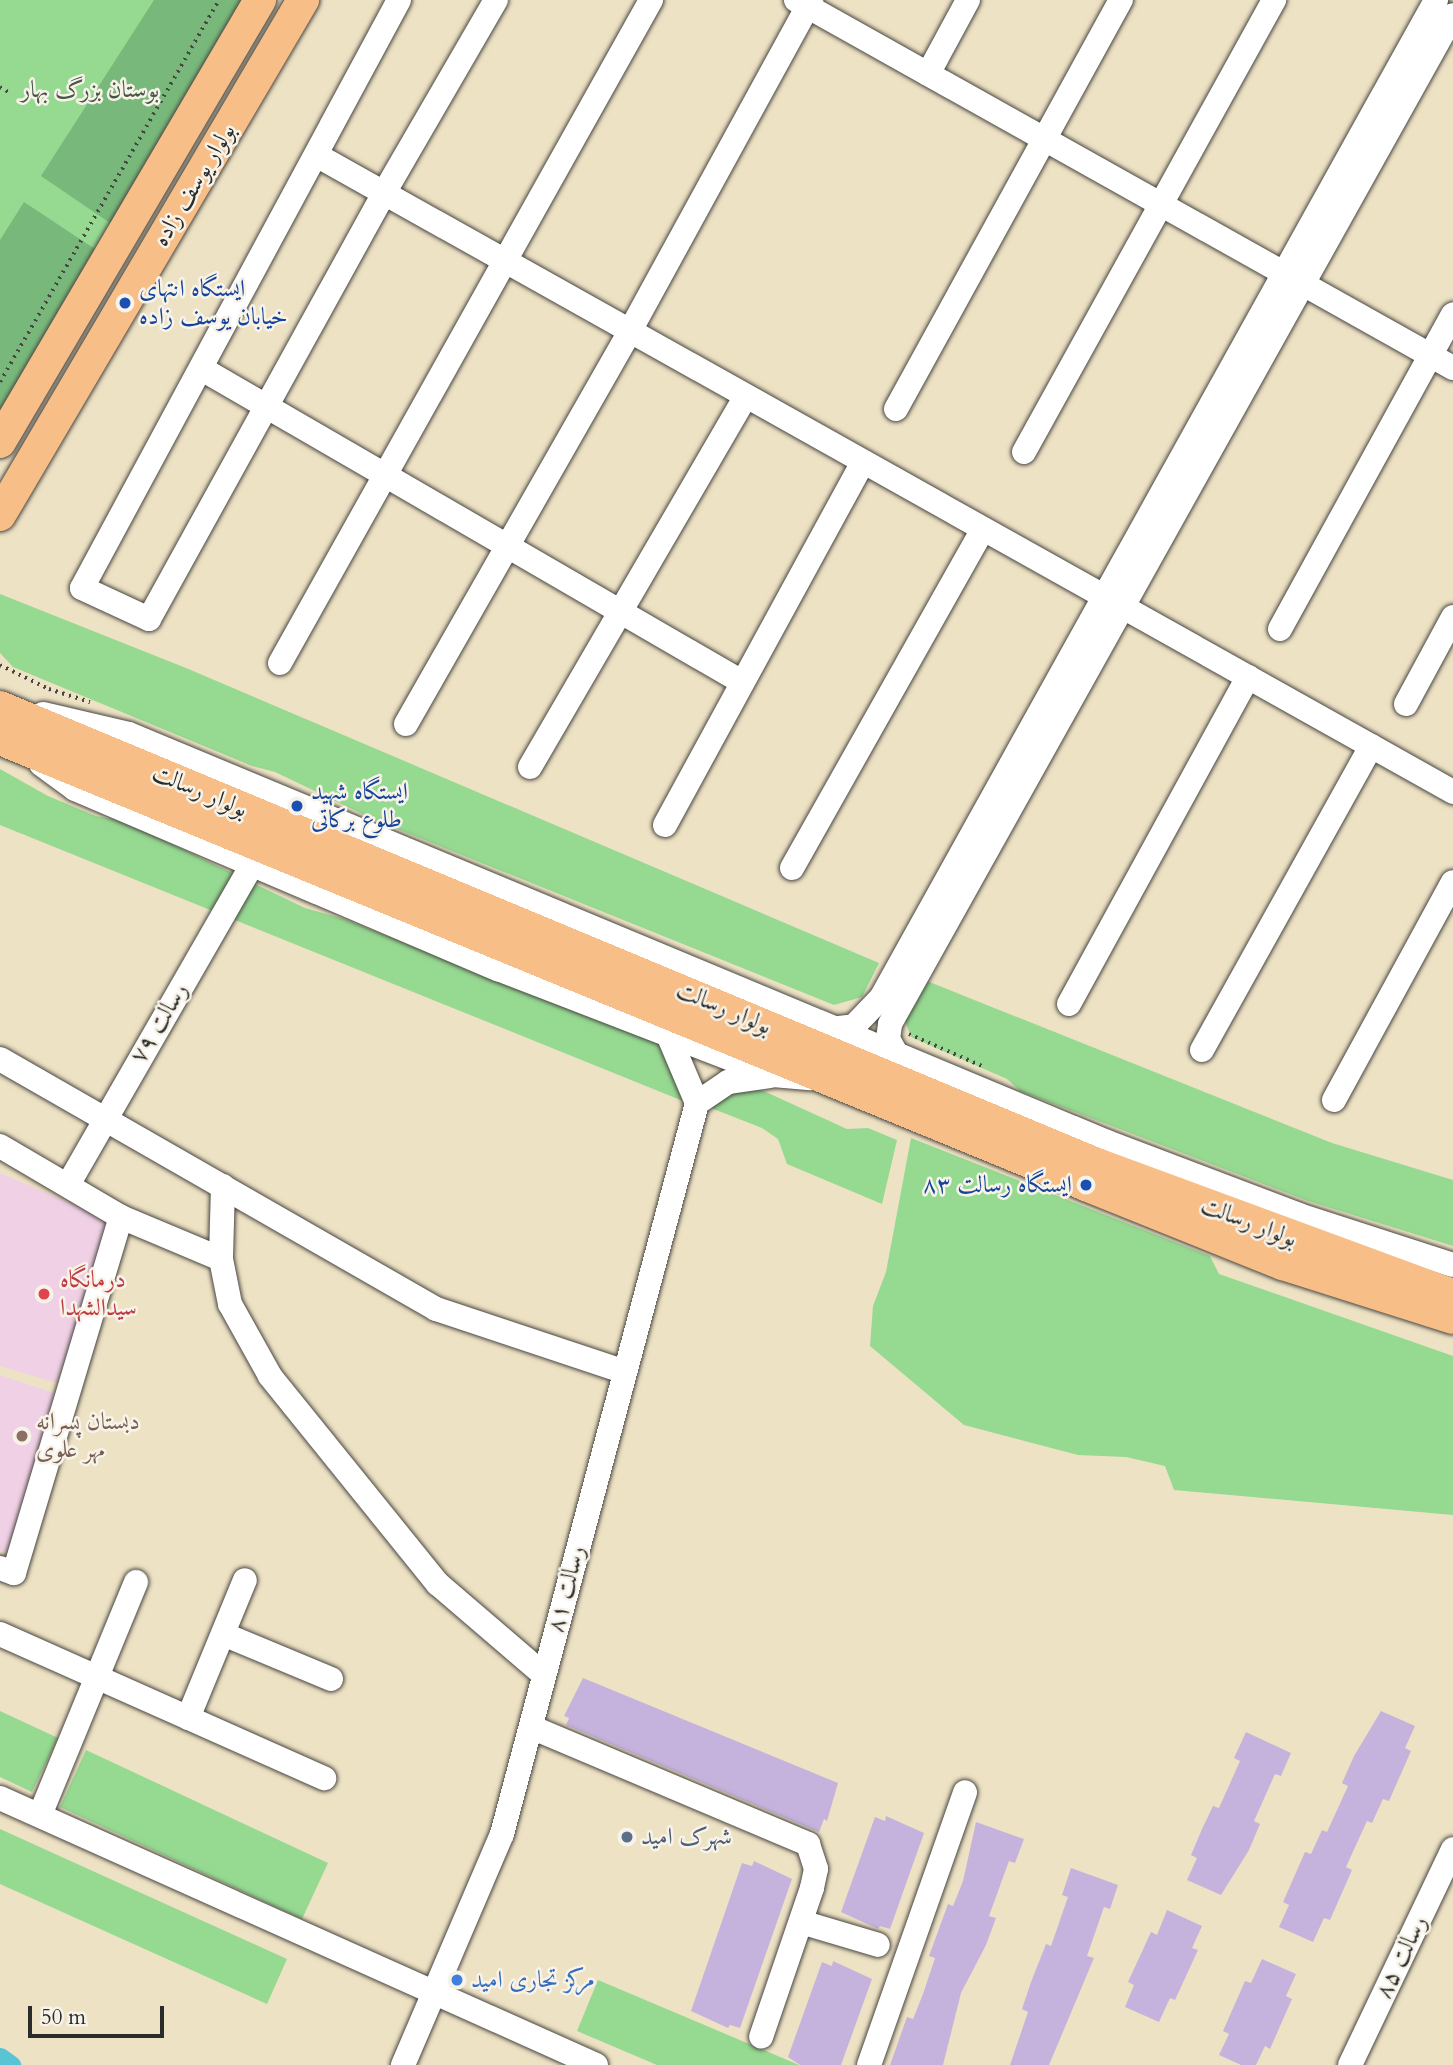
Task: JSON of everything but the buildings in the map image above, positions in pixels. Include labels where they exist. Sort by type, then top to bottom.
[{"type":"main road","name":"بولوار یوسف زاده","points":[[0,442],[260,0]]},
{"type":"main road","name":"بولوار یوسف زاده","points":[[0,515],[303,0]]},
{"type":"main road","name":"بولوار رسالت","points":[[0,705],[1097,1164],[1453,1295]]},
{"type":"main road","name":"بولوار رسالت","points":[[7,742],[1283,1264],[1453,1318]]},
{"type":"street","points":[[399,0],[82,588],[149,619],[384,193],[496,0]]},
{"type":"street","points":[[280,663],[387,478],[504,261],[651,0]]},
{"type":"street","points":[[928,74],[968,0]]},
{"type":"street","points":[[896,409],[1121,0]]},
{"type":"street","points":[[1024,452],[1274,0]]},
{"type":"street","points":[[897,1055],[888,1039],[890,1002],[1292,277],[1436,0]]},
{"type":"street","points":[[406,724],[630,331],[804,2],[1453,368]]},
{"type":"street","points":[[1292,277],[1453,15]]},
{"type":"street","points":[[317,156],[1453,792]]},
{"type":"street","points":[[1280,629],[1453,314]]},
{"type":"street","points":[[202,369],[265,408],[742,682]]},
{"type":"street","points":[[530,767],[623,613],[746,396]]},
{"type":"street","points":[[665,825],[863,462]]},
{"type":"street","points":[[792,867],[983,529]]},
{"type":"street","points":[[1406,704],[1453,617]]},
{"type":"street","points":[[1069,1004],[1248,677]]},
{"type":"street","points":[[0,705],[129,734],[831,1029],[1261,1200],[1453,1265]]},
{"type":"street","points":[[7,742],[75,789],[670,1037],[773,1075]]},
{"type":"street","points":[[1202,1050],[1371,746]]},
{"type":"street","name":"رسالت ۷۹","points":[[69,1183],[102,1119],[252,865]]},
{"type":"street","points":[[1334,1100],[1453,882]]},
{"type":"street","points":[[831,1029],[853,1026],[890,1002]]},
{"type":"street","points":[[670,1037],[697,1102],[728,1082],[773,1075],[832,1079]]},
{"type":"street","points":[[0,1059],[436,1309],[625,1372]]},
{"type":"street","name":"رسالت ۸۱","points":[[403,2065],[502,1834],[697,1102]]},
{"type":"street","points":[[0,1146],[69,1183],[121,1217],[221,1259]]},
{"type":"street","points":[[223,1186],[221,1259],[230,1304],[270,1376],[438,1584],[543,1674]]},
{"type":"street","points":[[7,1570],[121,1217]]},
{"type":"street","points":[[188,1718],[245,1580]]},
{"type":"street","points":[[40,1815],[135,1582]]},
{"type":"street","points":[[0,1634],[324,1778]]},
{"type":"street","points":[[223,1634],[331,1679]]},
{"type":"street","points":[[531,1727],[808,1844],[816,1869],[801,1922],[761,2037]]},
{"type":"street","points":[[869,2065],[965,1792]]},
{"type":"street","points":[[0,1798],[596,2065]]},
{"type":"street","name":"رسالت ۸۵","points":[[1350,2065],[1453,1849]]},
{"type":"street","points":[[801,1922],[878,1945]]},
{"type":"path","points":[[0,382],[219,0]]},
{"type":"path","points":[[0,86],[10,93]]},
{"type":"shaded area","name":"درمانگاه سیدالشهدا","points":[[0,1173],[112,1221],[57,1383],[0,1366]]},
{"type":"shaded area","name":"دبستان پسرانه مهر علوی","points":[[0,1375],[57,1394],[8,1553],[0,1550]]},
{"type":"green space","name":"بوستان بزرگ بهار","points":[[0,0],[244,0],[0,421]]},
{"type":"green space","points":[[154,0],[244,0],[113,225],[41,176]]},
{"type":"green space","points":[[24,202],[98,251],[0,421],[0,240]]},
{"type":"green space","points":[[0,594],[186,668],[879,963],[862,997],[834,1005],[375,820],[275,772],[252,766],[13,667],[0,653]]},
{"type":"green space","points":[[0,769],[48,796],[96,816],[124,821],[305,908],[344,919],[661,1044],[679,1070],[683,1101],[0,825]]},
{"type":"green space","points":[[922,979],[1332,1143],[1453,1180],[1453,1246],[1308,1201],[1020,1091],[1007,1079],[911,1037],[904,1018]]},
{"type":"green space","points":[[757,1088],[847,1129],[868,1128],[897,1140],[882,1204],[787,1164],[778,1139],[762,1128],[711,1108],[729,1092]]},
{"type":"green space","points":[[911,1138],[1210,1256],[1219,1274],[1453,1356],[1453,1515],[1174,1490],[1165,1466],[1126,1457],[1078,1455],[964,1425],[870,1346],[873,1306],[886,1272]]},
{"type":"green space","points":[[0,1711],[58,1738],[32,1792],[0,1777]]},
{"type":"green space","points":[[86,1750],[328,1863],[302,1919],[60,1807]]},
{"type":"green space","points":[[0,1829],[287,1959],[267,2004],[0,1884]]},
{"type":"green space","points":[[598,1980],[799,2065],[657,2065],[577,2031]]},
{"type":"waterway","points":[[0,2057],[11,2065]]},
{"type":"place","name":"ایستگاه انتهای خیابان یوسف زاده","points":[[125,303]]},
{"type":"place","name":"ایستگاه شهید طلوع برکاتی","points":[[297,806]]},
{"type":"place","name":"ایستگاه رسالت ۸۳","points":[[1086,1185]]},
{"type":"place","name":"درمانگاه سیدالشهدا","points":[[44,1294]]},
{"type":"place","name":"دبستان پسرانه مهر علوی","points":[[22,1436]]},
{"type":"place","name":"شهرک امید","points":[[627,1837]]},
{"type":"place","name":"مرکز تجاری امید","points":[[457,1980]]}]
